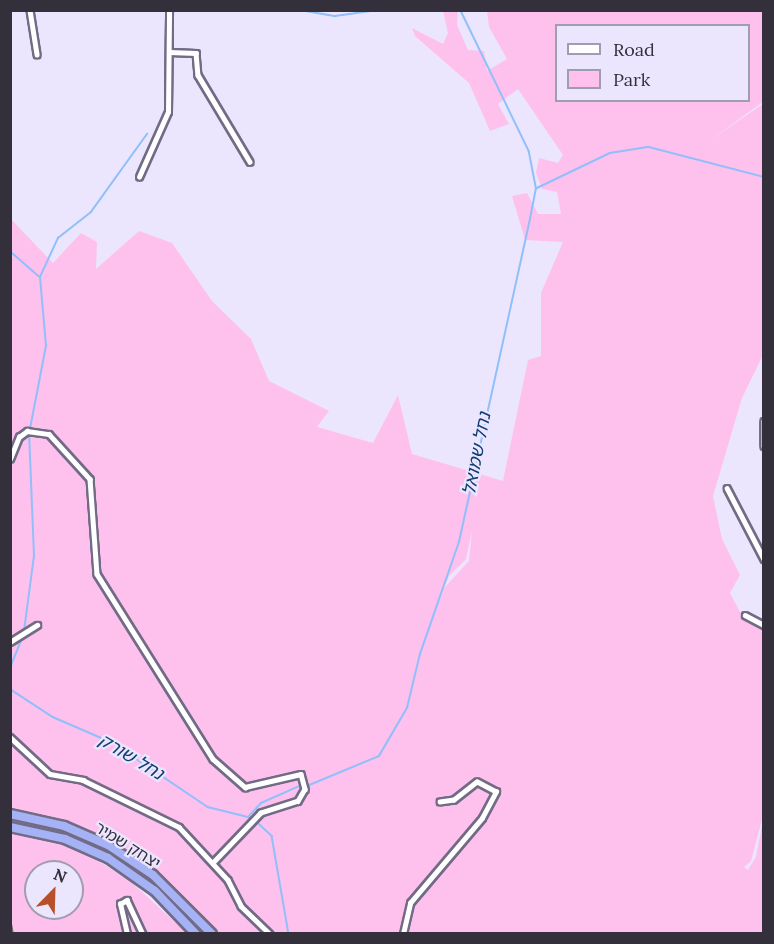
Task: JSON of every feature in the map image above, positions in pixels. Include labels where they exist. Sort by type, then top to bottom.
[{"type":"highway","name":"יצחק שמיר","points":[[10,814],[64,826],[108,845],[153,875],[212,933]]},
{"type":"highway","name":"יצחק שמיר","points":[[10,827],[65,839],[108,858],[155,891],[196,933]]},
{"type":"street","points":[[30,10],[37,54]]},
{"type":"street","points":[[139,177],[166,120],[169,10]]},
{"type":"street","points":[[169,52],[196,52],[198,75],[250,162]]},
{"type":"street","points":[[764,421],[764,446]]},
{"type":"street","points":[[10,459],[19,437],[27,432],[50,434],[90,479],[97,574],[213,759],[245,787],[301,774],[304,789],[298,801],[261,813],[213,863]]},
{"type":"street","points":[[727,488],[764,559]]},
{"type":"street","points":[[745,615],[764,625]]},
{"type":"street","points":[[10,642],[38,625]]},
{"type":"street","points":[[10,738],[50,774],[83,780],[168,819],[213,863],[241,906],[270,933]]},
{"type":"street","points":[[403,933],[410,903],[484,814],[496,792],[477,782],[454,801],[440,802]]},
{"type":"street","points":[[127,933],[120,904],[127,900],[143,933]]},
{"type":"green space","points":[[443,11],[458,11],[457,25],[468,50],[484,51],[487,71],[507,59],[489,27],[487,11],[763,11],[763,102],[710,140],[763,104],[763,355],[742,398],[713,496],[722,539],[740,575],[730,593],[740,612],[763,626],[763,816],[751,861],[744,867],[748,870],[756,857],[763,820],[763,933],[218,933],[149,866],[107,839],[11,807],[10,218],[53,263],[81,233],[97,242],[96,269],[139,231],[172,243],[212,301],[251,339],[269,381],[329,411],[317,427],[373,443],[398,395],[412,454],[503,481],[528,360],[541,356],[541,293],[563,242],[525,240],[512,196],[527,193],[538,214],[561,214],[557,192],[542,189],[536,173],[539,158],[558,163],[563,155],[518,89],[498,104],[509,124],[490,131],[469,83],[415,36],[412,28],[443,44],[448,33]],"holes":[[[472,531],[469,561],[445,587],[419,650],[449,576],[466,559]]]},
{"type":"green space","points":[[12,819],[66,831],[111,851],[155,881],[205,933],[134,868],[89,843]]},
{"type":"green space","points":[[11,834],[53,841],[94,858],[131,882],[187,933],[11,934]]},
{"type":"waterway","points":[[300,10],[335,16],[378,10]]},
{"type":"waterway","name":"נחל שמואל","points":[[307,786],[379,756],[407,708],[420,654],[459,542],[536,189],[529,152],[460,10]]},
{"type":"waterway","points":[[30,429],[46,346],[40,277],[58,238],[91,212],[147,134]]},
{"type":"waterway","points":[[537,188],[610,153],[649,147],[764,177]]},
{"type":"waterway","points":[[10,251],[39,276]]},
{"type":"waterway","points":[[24,631],[34,556],[29,433]]},
{"type":"waterway","points":[[10,668],[23,636]]},
{"type":"waterway","name":"נחל שורק","points":[[10,689],[53,717],[113,743],[208,807],[252,818]]},
{"type":"waterway","name":"נחל שמואל","points":[[249,816],[261,803],[302,785]]},
{"type":"waterway","name":"נחל שורק","points":[[256,821],[272,836],[289,934]]},
{"type":"railway","points":[[10,924],[12,934]]}]
